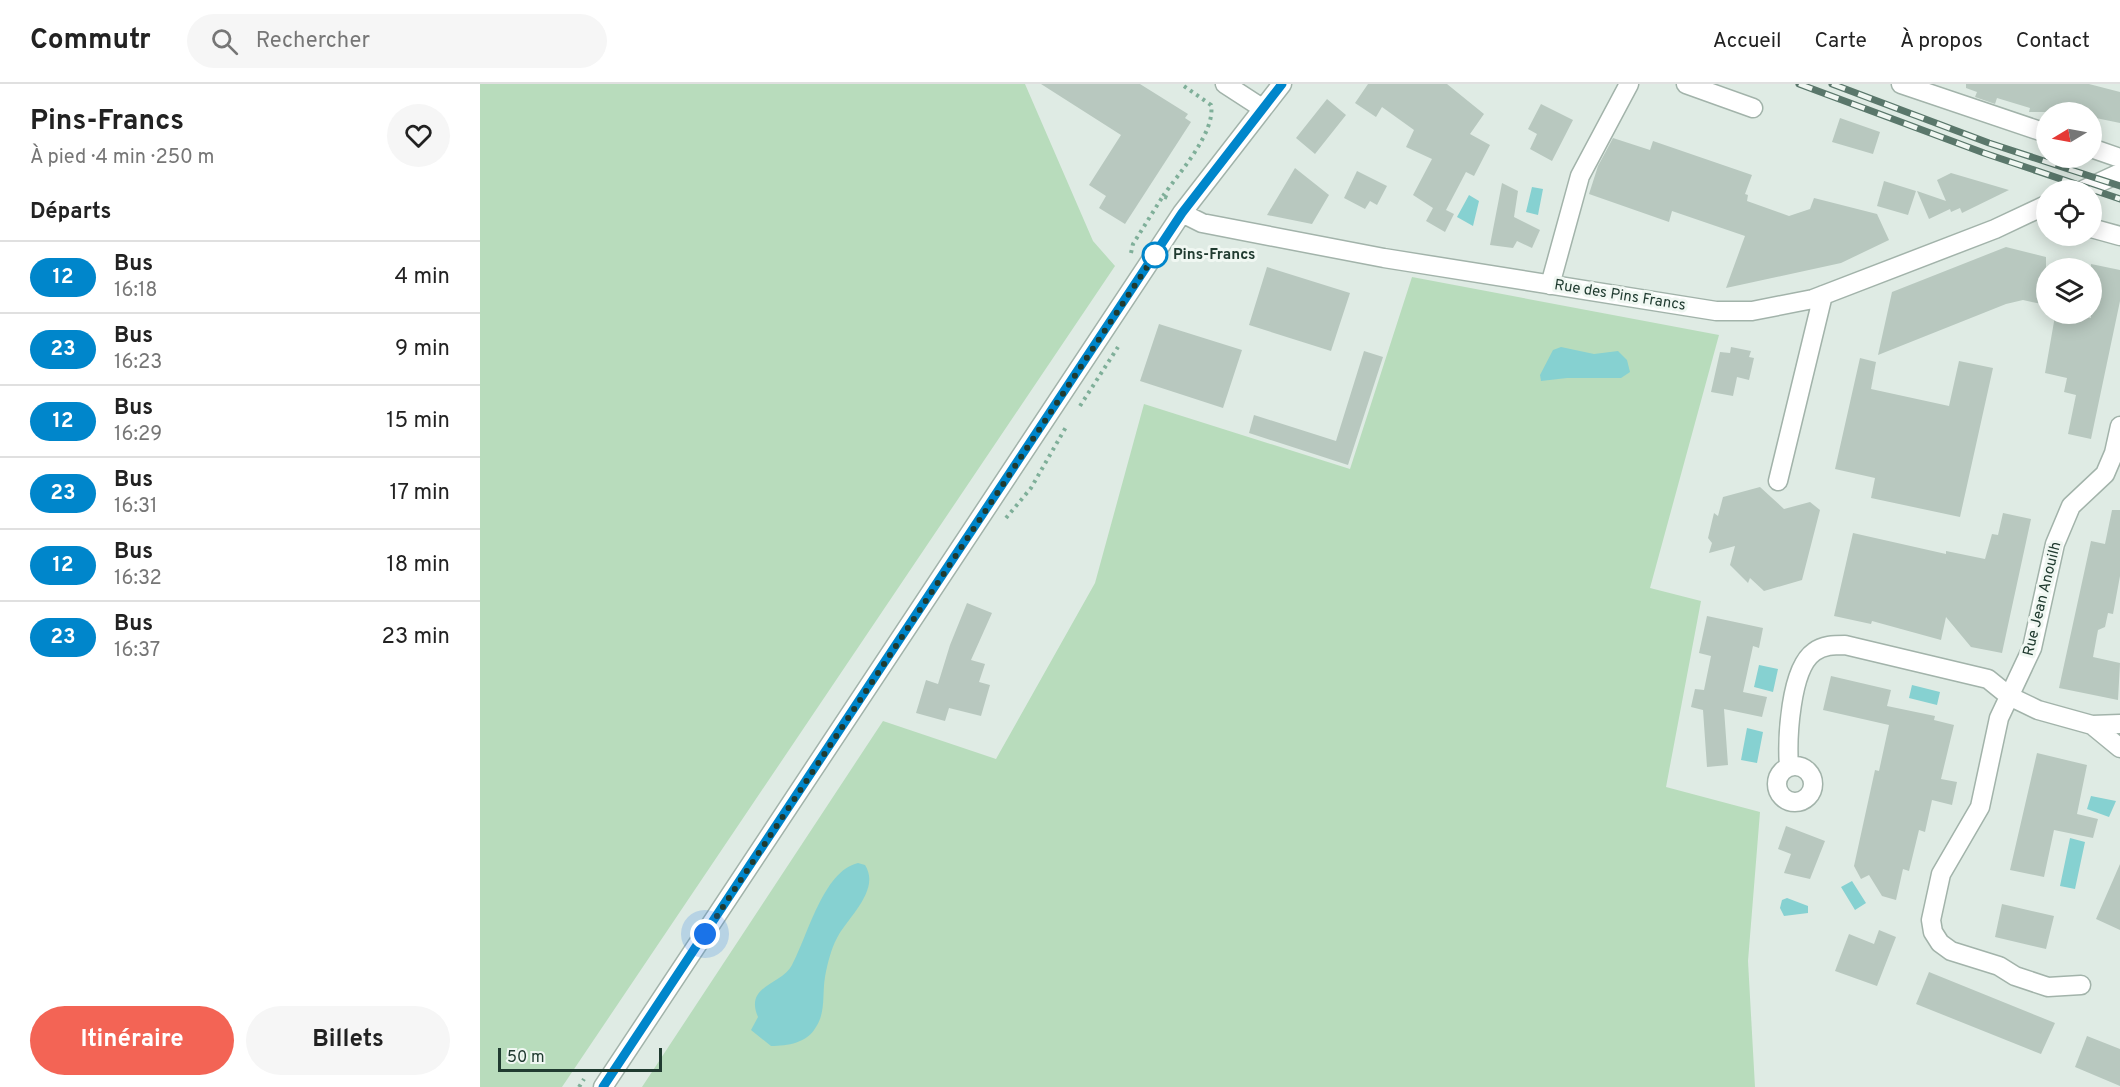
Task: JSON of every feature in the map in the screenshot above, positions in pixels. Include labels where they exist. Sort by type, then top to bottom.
[{"type":"street","points":[[1225,84],[1262,108]]},
{"type":"street","points":[[603,1087],[1182,213],[1282,84]]},
{"type":"street","points":[[1550,285],[1580,176],[1629,84]]},
{"type":"street","points":[[1686,84],[1753,108]]},
{"type":"street","points":[[1900,84],[2036,130]]},
{"type":"street","points":[[2102,152],[2120,158]]},
{"type":"street","points":[[2102,181],[2120,173]]},
{"type":"street","name":"Rue des Pins Francs","points":[[1182,213],[1202,224],[1716,312],[1752,311],[1823,295],[1995,229],[2036,210]]},
{"type":"street","points":[[2102,231],[2120,236]]},
{"type":"street","points":[[1778,481],[1823,295]]},
{"type":"street","name":"Rue Jean Anouilh","points":[[2081,986],[2048,987],[2015,976],[1999,966],[1951,951],[1940,943],[1931,920],[1941,874],[1980,807],[1999,718],[2023,672],[2032,648],[2055,544],[2070,506],[2105,474],[2114,453],[2120,426]]},
{"type":"street","points":[[1789,767],[1788,729],[1802,665],[1814,651],[1830,645],[1845,645],[1988,679],[2009,696],[2038,710],[2092,725],[2120,724]]},
{"type":"street","points":[[2092,725],[2120,748]]},
{"type":"path","points":[[1163,196],[1205,134],[1213,116],[1211,105],[1181,84]]},
{"type":"green space","points":[[480,84],[1025,84],[1093,241],[1115,266],[562,1087],[480,1087]]},
{"type":"green space","points":[[1412,277],[1719,335],[1650,588],[1701,601],[1666,787],[1760,812],[1748,961],[1755,1087],[642,1087],[883,721],[996,759],[1095,583],[1144,404],[1350,469]]},
{"type":"water","points":[[1532,187],[1543,189],[1538,215],[1526,212]]},
{"type":"water","points":[[1469,195],[1479,201],[1473,226],[1457,217]]},
{"type":"water","points":[[1561,347],[1594,354],[1618,351],[1627,360],[1630,372],[1621,378],[1567,378],[1541,381],[1540,375],[1553,350]]},
{"type":"water","points":[[1759,665],[1778,669],[1773,692],[1754,687]]},
{"type":"water","points":[[1912,685],[1940,692],[1937,705],[1909,698]]},
{"type":"water","points":[[1747,728],[1763,732],[1757,763],[1741,760]]},
{"type":"water","points":[[2091,796],[2116,801],[2109,817],[2087,809]]},
{"type":"water","points":[[2070,838],[2085,842],[2075,889],[2060,886]]},
{"type":"water","points":[[858,863],[865,865],[869,874],[869,884],[861,903],[833,947],[826,972],[819,1021],[808,1037],[790,1044],[771,1046],[751,1030],[758,1017],[755,1006],[756,998],[766,986],[787,972],[792,965],[818,906],[835,878],[846,868]]},
{"type":"water","points":[[1852,881],[1866,903],[1855,910],[1841,887]]},
{"type":"water","points":[[1787,898],[1808,906],[1808,913],[1784,916],[1780,908],[1782,900]]},
{"type":"building","points":[[1041,84],[1140,84],[1188,114],[1185,118],[1191,122],[1125,224],[1099,208],[1106,196],[1089,185],[1121,135]]},
{"type":"building","points":[[1368,84],[1447,84],[1484,114],[1470,134],[1490,145],[1474,176],[1466,172],[1446,210],[1454,214],[1445,232],[1426,221],[1433,208],[1413,195],[1432,159],[1406,147],[1414,130],[1382,107],[1376,117],[1355,103]]},
{"type":"building","points":[[1966,84],[2089,84],[2120,92],[2120,123],[2102,119],[2102,102],[2036,102],[2036,112],[2029,112],[2030,108],[1997,98],[1995,104],[1975,97],[1977,92],[1966,88]]},
{"type":"building","points":[[1327,99],[1346,115],[1315,154],[1296,138]]},
{"type":"building","points":[[1541,104],[1573,120],[1552,161],[1530,149],[1537,134],[1528,129]]},
{"type":"building","points":[[1840,118],[1880,132],[1873,154],[1832,142]]},
{"type":"building","points":[[1613,138],[1650,150],[1653,141],[1752,175],[1745,194],[1748,195],[1747,201],[1789,216],[1810,209],[1814,198],[1877,214],[1889,240],[1841,263],[1726,288],[1745,236],[1672,211],[1669,222],[1589,194],[1598,166]]},
{"type":"building","points":[[1295,168],[1329,195],[1312,224],[1267,215]]},
{"type":"building","points":[[1357,171],[1387,186],[1377,205],[1370,201],[1365,209],[1344,198]]},
{"type":"building","points":[[1951,173],[2009,190],[1962,213],[1960,208],[1951,212],[1950,209],[1929,219],[1917,191],[1946,201],[1937,180]]},
{"type":"building","points":[[1884,181],[1916,191],[1908,215],[1877,206]]},
{"type":"building","points":[[1502,183],[1518,191],[1514,217],[1540,230],[1532,248],[1517,241],[1513,248],[1490,245]]},
{"type":"building","points":[[2006,247],[2046,257],[2036,258],[2036,303],[2023,300],[2006,304],[1878,355],[1892,292]]},
{"type":"building","points":[[2102,266],[2120,270],[2120,301],[2091,439],[2068,434],[2076,395],[2064,392],[2067,378],[2045,373],[2054,324],[2102,324]]},
{"type":"building","points":[[1267,267],[1350,293],[1331,351],[1249,325]]},
{"type":"building","points":[[1159,324],[1242,350],[1223,408],[1140,381]]},
{"type":"building","points":[[1731,347],[1751,351],[1749,357],[1754,358],[1749,380],[1737,377],[1733,396],[1711,392],[1720,352],[1730,353]]},
{"type":"building","points":[[1364,351],[1383,357],[1348,465],[1249,433],[1254,415],[1336,441]]},
{"type":"building","points":[[1860,358],[1876,362],[1871,389],[1949,406],[1959,361],[1993,368],[1960,517],[1871,498],[1875,478],[1835,469]]},
{"type":"building","points":[[1760,487],[1784,509],[1810,502],[1820,510],[1802,580],[1764,591],[1750,578],[1748,583],[1730,565],[1735,546],[1709,553],[1712,543],[1708,538],[1714,513],[1718,516],[1723,497]]},
{"type":"building","points":[[2112,510],[2120,510],[2120,576],[2113,614],[2108,613],[2105,627],[2098,630],[2093,657],[2120,663],[2118,700],[2059,688],[2091,541],[2105,544]]},
{"type":"building","points":[[2003,513],[2031,519],[2002,653],[1971,647],[1946,617],[1941,640],[1872,621],[1871,624],[1834,616],[1853,533],[1946,554],[1946,551],[1985,559],[1992,534],[1998,535]]},
{"type":"building","points":[[967,603],[992,613],[971,660],[985,664],[979,682],[990,685],[981,716],[949,708],[945,721],[916,713],[926,680],[938,684],[950,645]]},
{"type":"building","points":[[1707,616],[1763,628],[1759,648],[1753,646],[1743,692],[1767,697],[1762,717],[1724,709],[1728,765],[1707,767],[1703,710],[1691,707],[1695,689],[1704,690],[1711,656],[1699,653]]},
{"type":"building","points":[[1831,676],[1891,690],[1887,706],[1935,716],[1934,720],[1954,725],[1941,779],[1957,782],[1952,805],[1932,800],[1925,832],[1919,830],[1909,871],[1903,869],[1896,900],[1882,896],[1869,875],[1861,879],[1854,866],[1875,770],[1879,771],[1889,725],[1823,710]]},
{"type":"building","points":[[2037,753],[2087,765],[2077,814],[2098,819],[2093,838],[2054,830],[2044,877],[2010,870]]},
{"type":"building","points":[[1786,826],[1825,841],[1810,879],[1784,873],[1791,854],[1778,849]]},
{"type":"building","points":[[2120,864],[2120,930],[2096,919]]},
{"type":"building","points":[[2002,904],[2054,916],[2046,949],[1995,937]]},
{"type":"building","points":[[1879,930],[1896,937],[1877,986],[1835,971],[1849,934],[1874,944]]},
{"type":"building","points":[[1929,972],[2055,1023],[2041,1054],[1916,1004]]},
{"type":"building","points":[[2087,1036],[2120,1049],[2120,1086],[2075,1067]]},
{"type":"railway","points":[[1799,84],[1984,153],[2120,199]]},
{"type":"railway","points":[[1832,84],[1989,143],[2120,186]]},
{"type":"bus line","name":"12","points":[[603,1087],[1182,213],[1282,84]]},
{"type":"place","name":"Pins-Francs","points":[[1155,255]]},
{"type":"route","points":[[705,934],[1155,255]]}]
